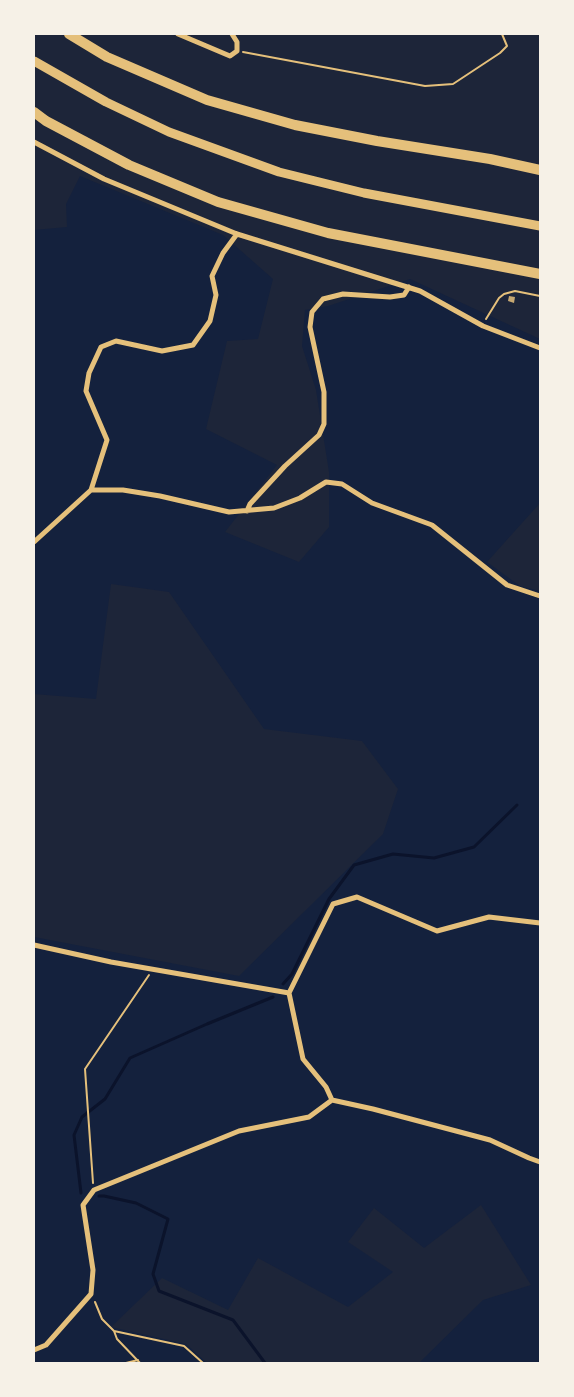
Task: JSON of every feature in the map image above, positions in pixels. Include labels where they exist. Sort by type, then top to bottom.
[{"type":"highway","points":[[69,34],[107,57],[207,100],[295,125],[377,141],[490,159],[540,170]]},
{"type":"highway","points":[[34,61],[106,102],[169,132],[279,172],[364,193],[540,226]]},
{"type":"highway","points":[[34,112],[46,121],[129,165],[218,202],[328,233],[540,274]]},
{"type":"street","points":[[178,34],[230,56],[237,51],[237,42],[232,34]]},
{"type":"street","points":[[34,142],[104,179],[237,234],[420,291],[482,326],[540,348]]},
{"type":"street","points":[[34,542],[90,490],[107,440],[86,391],[89,373],[101,347],[116,341],[162,351],[193,345],[210,321],[216,295],[212,276],[223,253],[237,234]]},
{"type":"street","points":[[247,511],[250,504],[285,466],[319,435],[324,424],[324,392],[310,328],[312,312],[323,299],[343,294],[390,297],[404,295],[409,287]]},
{"type":"street","points":[[90,490],[123,490],[160,496],[229,512],[274,508],[300,498],[326,482],[342,484],[372,503],[432,525],[507,585],[540,596]]},
{"type":"street","points":[[332,1100],[326,1087],[303,1059],[289,993],[333,904],[357,897],[437,931],[489,917],[540,923]]},
{"type":"street","points":[[34,945],[111,962],[289,993]]},
{"type":"street","points":[[34,1350],[46,1345],[91,1294],[93,1270],[83,1205],[94,1190],[239,1132],[309,1117],[332,1100],[490,1140],[540,1162]]},
{"type":"path","points":[[237,51],[425,86],[453,84],[500,53],[507,46],[502,34]]},
{"type":"path","points":[[482,326],[499,298],[504,294],[515,291],[540,296]]},
{"type":"path","points":[[94,1190],[84,1068],[153,969]]},
{"type":"path","points":[[91,1294],[102,1319],[114,1331],[117,1339],[140,1363]]},
{"type":"path","points":[[114,1331],[184,1346],[203,1363]]},
{"type":"path","points":[[126,1363],[138,1360]]},
{"type":"shaded area","points":[[34,34],[540,34],[540,339],[410,279],[328,306],[305,310],[302,346],[316,390],[329,472],[329,527],[299,562],[225,532],[277,465],[206,429],[227,341],[258,339],[273,279],[223,235],[80,176],[66,204],[67,227],[34,230]]},
{"type":"shaded area","points":[[540,503],[540,591],[520,586],[487,562]]},
{"type":"shaded area","points":[[111,584],[169,592],[264,729],[362,741],[398,789],[383,834],[239,976],[34,937],[34,694],[96,699]]},
{"type":"shaded area","points":[[481,1205],[531,1285],[483,1300],[419,1363],[207,1363],[186,1344],[111,1327],[162,1278],[228,1310],[258,1258],[348,1307],[393,1272],[348,1242],[374,1208],[424,1248]]},
{"type":"building","points":[[509,296],[515,297],[514,303],[508,301]]},
{"type":"waterway","points":[[283,984],[292,974],[329,899],[354,865],[393,854],[434,858],[474,847],[517,805]]},
{"type":"waterway","points":[[81,1193],[74,1135],[82,1117],[105,1099],[130,1058],[273,997]]},
{"type":"waterway","points":[[99,1196],[136,1203],[168,1219],[153,1274],[159,1291],[233,1320],[265,1363]]}]
